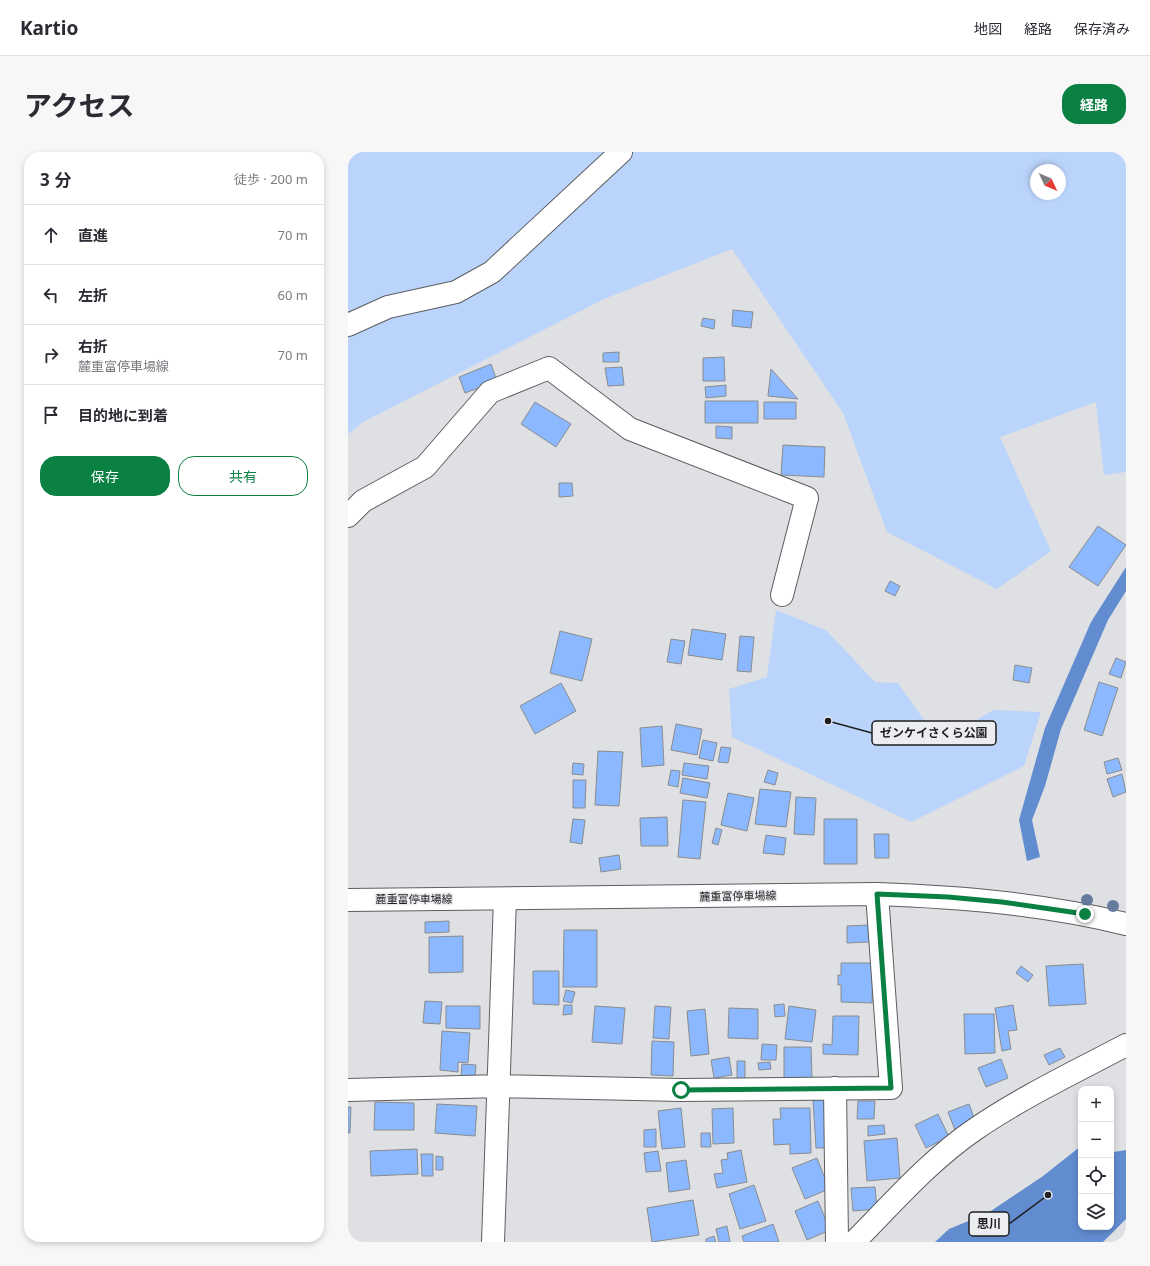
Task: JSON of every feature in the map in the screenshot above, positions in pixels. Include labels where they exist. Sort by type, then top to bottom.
[{"type":"street","points":[[348,325],[388,306],[456,292],[492,272],[621,152]]},
{"type":"street","points":[[348,516],[363,501],[425,467],[490,392],[549,368],[630,429],[807,498],[782,595]]},
{"type":"street","points":[[348,1090],[500,1086],[681,1090],[891,1088],[877,894]]},
{"type":"street","name":"麓重富停車場線","points":[[348,900],[877,894],[948,897],[1002,902],[1085,914],[1126,924]]},
{"type":"street","points":[[493,1242],[500,1086],[505,899]]},
{"type":"street","points":[[854,1242],[926,1169],[974,1130],[1044,1088],[1126,1045]]},
{"type":"street","points":[[835,1088],[837,1242]]},
{"type":"shaded area","points":[[348,152],[1126,152],[1126,472],[1104,475],[1096,402],[1000,437],[1051,551],[997,589],[887,532],[843,413],[732,249],[604,299],[363,422],[348,434]]},
{"type":"shaded area","points":[[776,610],[826,630],[875,682],[898,683],[933,733],[959,731],[993,710],[1041,712],[1024,766],[911,822],[732,737],[729,689],[767,677]]},
{"type":"water","points":[[1126,567],[1126,591],[1108,620],[1061,729],[1045,786],[1032,820],[1040,857],[1027,861],[1019,820],[1045,728],[1091,622]]},
{"type":"water","points":[[1078,1148],[1078,1230],[1114,1230],[1114,1152],[1126,1150],[1126,1219],[1103,1242],[935,1242],[949,1229],[988,1213],[1043,1176]]},
{"type":"building","points":[[733,310],[753,312],[751,328],[732,326]]},
{"type":"building","points":[[703,318],[715,320],[714,329],[701,326]]},
{"type":"building","points":[[619,352],[619,362],[603,362],[603,353]]},
{"type":"building","points":[[724,357],[725,381],[703,381],[703,358]]},
{"type":"building","points":[[491,364],[497,381],[465,393],[459,377]]},
{"type":"building","points":[[622,367],[624,385],[608,386],[605,368]]},
{"type":"building","points":[[771,369],[798,399],[768,396]]},
{"type":"building","points":[[726,385],[726,396],[706,398],[705,387]]},
{"type":"building","points":[[705,401],[758,401],[758,423],[705,423]]},
{"type":"building","points":[[535,402],[571,424],[556,447],[521,424]]},
{"type":"building","points":[[764,402],[796,402],[796,419],[764,419]]},
{"type":"building","points":[[716,426],[732,427],[732,439],[716,438]]},
{"type":"building","points":[[783,445],[825,447],[824,477],[781,475]]},
{"type":"building","points":[[559,483],[572,483],[573,496],[559,497]]},
{"type":"building","points":[[1098,526],[1126,545],[1098,586],[1069,567]]},
{"type":"building","points":[[890,581],[900,586],[895,596],[885,591]]},
{"type":"building","points":[[692,629],[726,634],[722,660],[688,655]]},
{"type":"building","points":[[560,631],[592,639],[582,681],[550,673]]},
{"type":"building","points":[[740,636],[754,637],[751,672],[737,671]]},
{"type":"building","points":[[671,639],[685,641],[681,664],[667,662]]},
{"type":"building","points":[[1116,658],[1126,662],[1121,678],[1109,674]]},
{"type":"building","points":[[1015,665],[1032,668],[1029,683],[1013,680]]},
{"type":"building","points":[[1099,682],[1118,688],[1102,736],[1084,730]]},
{"type":"building","points":[[561,683],[576,711],[535,734],[520,706]]},
{"type":"building","points":[[676,724],[702,729],[697,755],[671,750]]},
{"type":"building","points":[[662,726],[664,765],[642,767],[640,728]]},
{"type":"building","points":[[703,740],[717,743],[713,761],[699,758]]},
{"type":"building","points":[[721,747],[731,748],[728,763],[718,762]]},
{"type":"building","points":[[598,751],[623,752],[619,806],[595,805]]},
{"type":"building","points":[[1118,758],[1122,770],[1107,774],[1104,762]]},
{"type":"building","points":[[573,763],[584,764],[583,775],[572,774]]},
{"type":"building","points":[[684,763],[709,766],[707,779],[682,775]]},
{"type":"building","points":[[671,770],[680,771],[678,787],[668,785]]},
{"type":"building","points":[[768,770],[778,773],[775,785],[764,782]]},
{"type":"building","points":[[1122,774],[1126,792],[1113,797],[1107,779]]},
{"type":"building","points":[[683,778],[710,783],[707,798],[680,793]]},
{"type":"building","points":[[573,780],[586,780],[585,808],[573,808]]},
{"type":"building","points":[[760,789],[791,792],[786,827],[755,824]]},
{"type":"building","points":[[728,793],[754,798],[747,831],[721,825]]},
{"type":"building","points":[[796,797],[816,798],[814,835],[794,834]]},
{"type":"building","points":[[683,800],[706,802],[700,859],[678,857]]},
{"type":"building","points":[[667,817],[668,846],[641,846],[640,818]]},
{"type":"building","points":[[573,819],[585,820],[582,844],[570,842]]},
{"type":"building","points":[[824,819],[857,819],[857,864],[824,864]]},
{"type":"building","points":[[716,828],[722,830],[718,845],[712,843]]},
{"type":"building","points":[[874,834],[889,834],[889,858],[875,858]]},
{"type":"building","points":[[766,835],[786,838],[784,855],[763,853]]},
{"type":"building","points":[[619,855],[621,869],[601,872],[599,858]]},
{"type":"building","points":[[449,921],[449,932],[425,933],[425,922]]},
{"type":"building","points":[[869,925],[870,942],[847,943],[847,926]]},
{"type":"building","points":[[564,930],[597,930],[597,987],[563,987]]},
{"type":"building","points":[[463,936],[463,972],[429,973],[429,937]]},
{"type":"building","points":[[841,963],[873,963],[872,1003],[841,1002],[841,985],[838,985],[838,975],[841,975]]},
{"type":"building","points":[[1083,964],[1086,1004],[1049,1006],[1046,966]]},
{"type":"building","points":[[1021,966],[1033,975],[1028,982],[1016,973]]},
{"type":"building","points":[[533,971],[559,971],[559,1005],[533,1004]]},
{"type":"building","points":[[566,990],[575,992],[572,1003],[563,1001]]},
{"type":"building","points":[[425,1001],[442,1002],[440,1024],[423,1023]]},
{"type":"building","points":[[784,1004],[785,1016],[775,1017],[774,1005]]},
{"type":"building","points":[[564,1005],[572,1005],[572,1014],[563,1015]]},
{"type":"building","points":[[1013,1005],[1017,1030],[1008,1031],[1011,1049],[1002,1051],[995,1008]]},
{"type":"building","points":[[446,1006],[480,1006],[480,1029],[446,1028]]},
{"type":"building","points":[[595,1006],[625,1008],[622,1044],[592,1042]]},
{"type":"building","points":[[655,1006],[671,1007],[669,1039],[653,1038]]},
{"type":"building","points":[[789,1006],[816,1010],[812,1042],[785,1039]]},
{"type":"building","points":[[729,1008],[758,1009],[758,1039],[728,1038]]},
{"type":"building","points":[[705,1009],[709,1054],[691,1056],[687,1011]]},
{"type":"building","points":[[964,1014],[994,1014],[995,1053],[965,1054]]},
{"type":"building","points":[[833,1016],[859,1016],[858,1055],[823,1054],[823,1044],[832,1045]]},
{"type":"building","points":[[442,1031],[470,1033],[468,1063],[458,1062],[458,1072],[440,1070]]},
{"type":"building","points":[[652,1041],[674,1042],[673,1076],[651,1075]]},
{"type":"building","points":[[762,1044],[777,1045],[776,1060],[761,1060]]},
{"type":"building","points":[[784,1047],[811,1047],[812,1078],[784,1079]]},
{"type":"building","points":[[1060,1048],[1065,1057],[1049,1065],[1044,1055]]},
{"type":"building","points":[[729,1057],[732,1075],[714,1078],[711,1060]]},
{"type":"building","points":[[1001,1059],[1008,1078],[986,1087],[978,1068]]},
{"type":"building","points":[[737,1061],[745,1061],[745,1081],[737,1081]]},
{"type":"building","points":[[770,1062],[771,1069],[759,1070],[758,1063]]},
{"type":"building","points":[[462,1064],[476,1065],[475,1078],[461,1077]]},
{"type":"building","points":[[826,1099],[829,1148],[816,1148],[813,1100]]},
{"type":"building","points":[[858,1101],[875,1101],[874,1119],[857,1119]]},
{"type":"building","points":[[375,1102],[414,1103],[414,1130],[374,1130]]},
{"type":"building","points":[[437,1104],[477,1106],[475,1136],[435,1133]]},
{"type":"building","points":[[969,1104],[976,1123],[955,1130],[948,1112]]},
{"type":"building","points":[[348,1107],[351,1107],[350,1133],[348,1133]]},
{"type":"building","points":[[681,1108],[685,1147],[662,1149],[658,1111]]},
{"type":"building","points":[[733,1108],[734,1143],[713,1144],[712,1109]]},
{"type":"building","points":[[780,1108],[810,1108],[811,1153],[790,1154],[790,1144],[774,1145],[773,1119],[781,1119]]},
{"type":"building","points":[[938,1114],[949,1137],[926,1148],[915,1125]]},
{"type":"building","points":[[884,1125],[885,1134],[868,1136],[868,1126]]},
{"type":"building","points":[[656,1129],[656,1147],[644,1147],[644,1130]]},
{"type":"building","points":[[701,1133],[710,1133],[711,1147],[701,1147]]},
{"type":"building","points":[[897,1138],[900,1178],[867,1181],[864,1141]]},
{"type":"building","points":[[417,1149],[418,1174],[371,1176],[370,1151]]},
{"type":"building","points":[[741,1150],[747,1182],[717,1188],[714,1174],[723,1173],[721,1160],[728,1159],[727,1153]]},
{"type":"building","points":[[658,1151],[661,1171],[646,1172],[644,1153]]},
{"type":"building","points":[[421,1154],[433,1154],[433,1176],[422,1176]]},
{"type":"building","points":[[436,1156],[443,1157],[443,1170],[436,1170]]},
{"type":"building","points":[[817,1158],[829,1189],[805,1199],[792,1168]]},
{"type":"building","points":[[686,1160],[690,1189],[669,1192],[666,1163]]},
{"type":"building","points":[[754,1185],[766,1221],[740,1229],[729,1194]]},
{"type":"building","points":[[875,1187],[877,1209],[853,1211],[851,1188]]},
{"type":"building","points":[[693,1200],[699,1235],[652,1242],[647,1208]]},
{"type":"building","points":[[818,1201],[830,1230],[807,1240],[795,1211]]},
{"type":"building","points":[[773,1224],[779,1242],[744,1242],[742,1236]]},
{"type":"building","points":[[727,1226],[730,1242],[719,1242],[716,1229]]},
{"type":"building","points":[[714,1236],[716,1242],[706,1242],[706,1239]]},
{"type":"place","name":"ゼンケイさくら公園","points":[[828,721]]},
{"type":"place","name":"思川","points":[[1048,1195]]},
{"type":"route","points":[[681,1090],[891,1088],[877,894],[948,897],[1002,902],[1085,914]]}]
